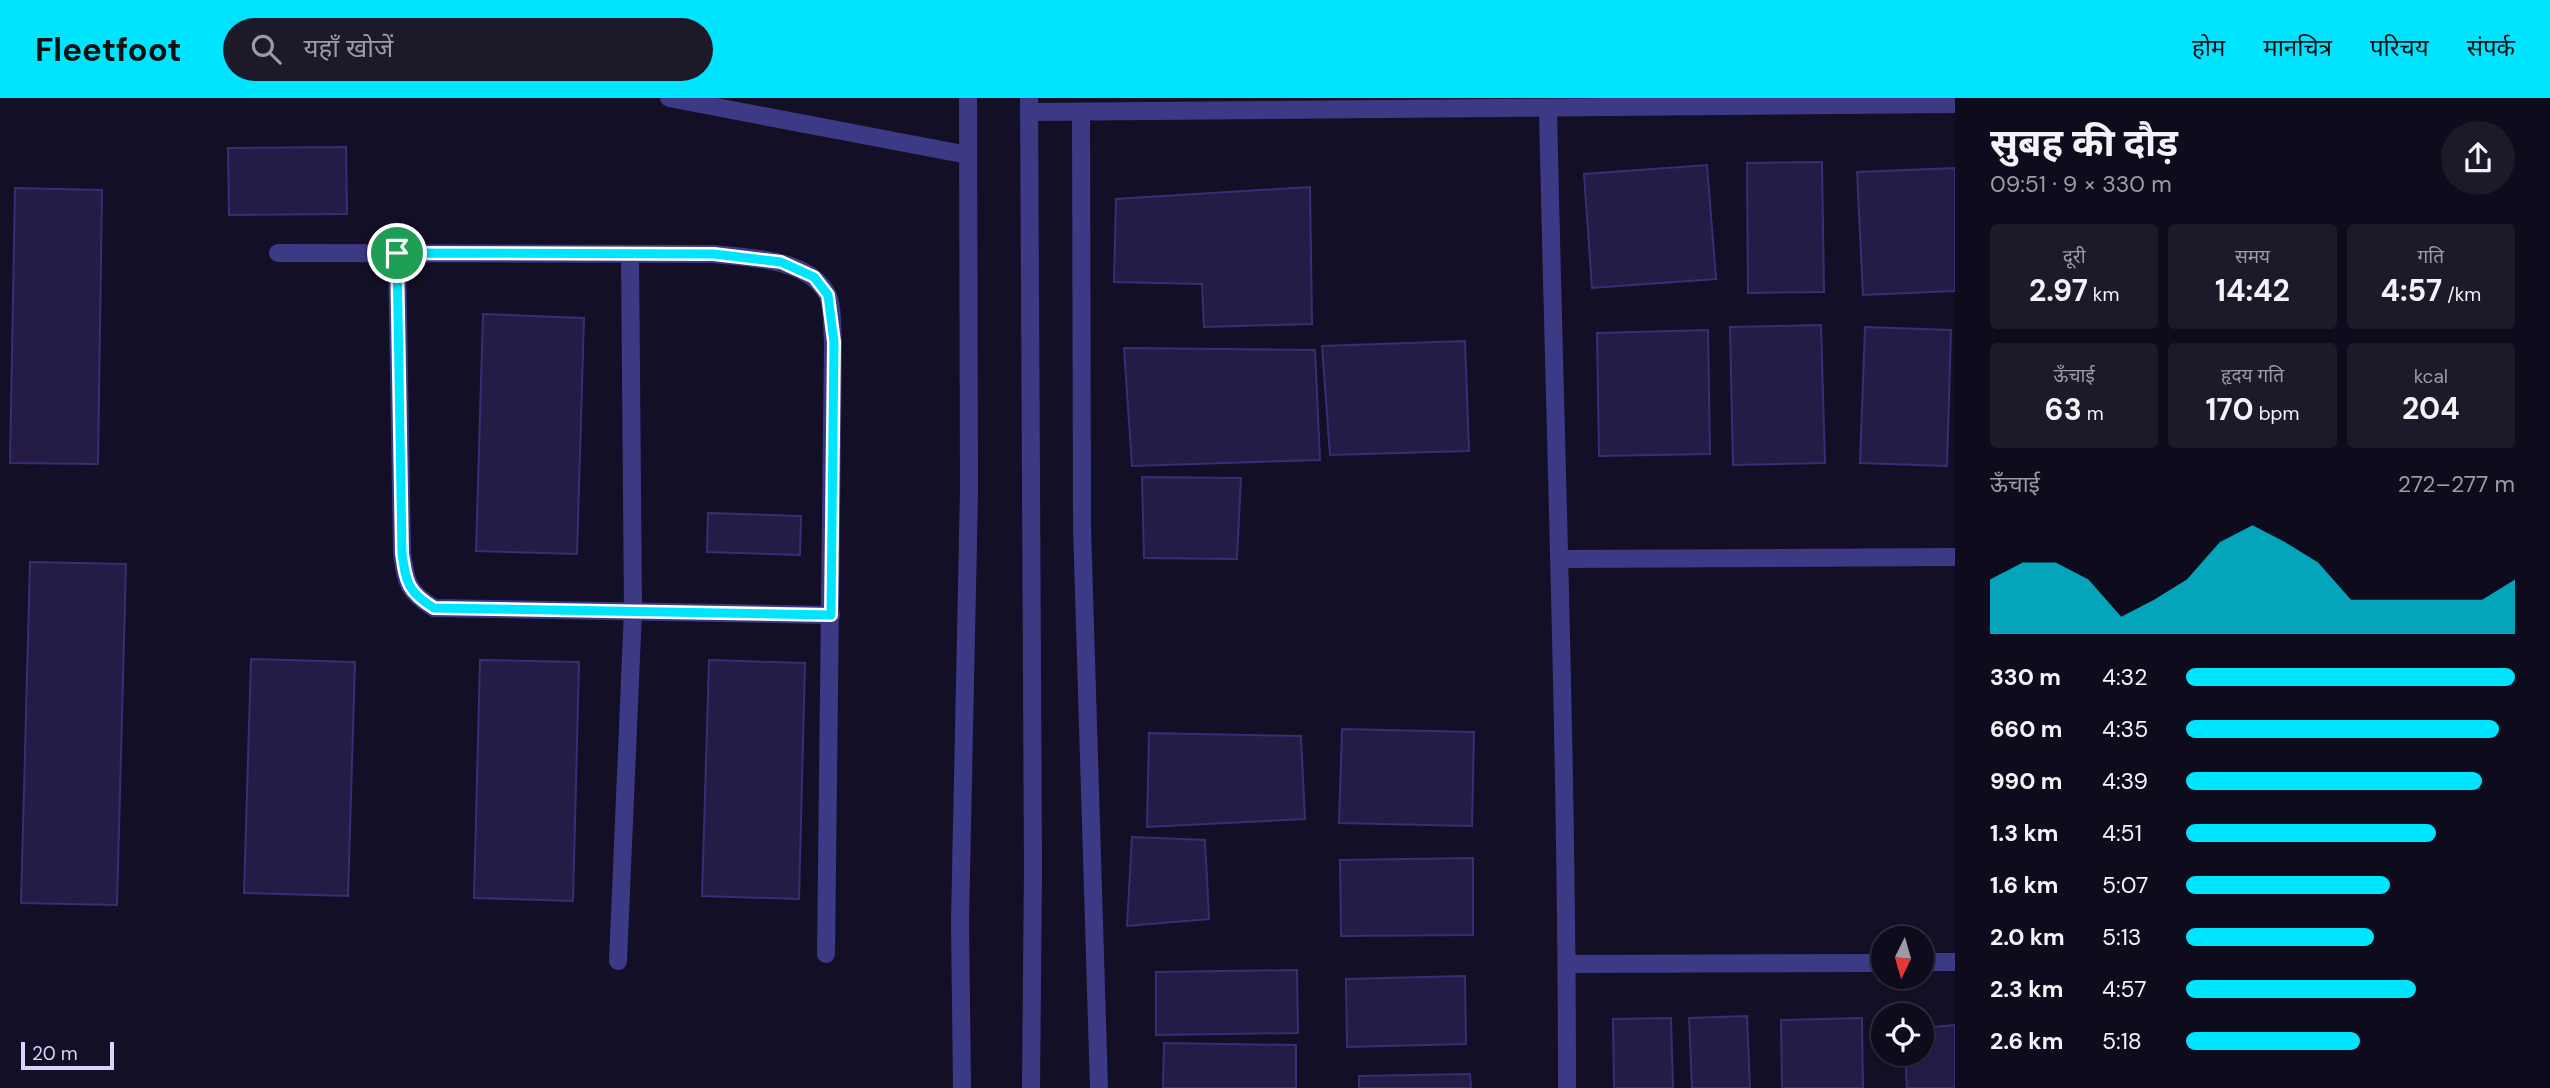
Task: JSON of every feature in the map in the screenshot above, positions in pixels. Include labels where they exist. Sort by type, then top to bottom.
[{"type":"street","points":[[669,98],[968,155]]},
{"type":"street","points":[[962,1088],[960,920],[969,517],[968,98]]},
{"type":"street","points":[[1031,1088],[1033,869],[1029,105],[1081,113],[1955,104]]},
{"type":"street","points":[[1548,109],[1567,964],[1567,1088]]},
{"type":"street","points":[[1081,113],[1082,527],[1098,1088]]},
{"type":"street","points":[[278,253],[714,254],[781,262],[814,277],[828,295],[834,342],[826,954]]},
{"type":"street","points":[[397,253],[402,553],[405,580],[416,597],[434,608],[831,615]]},
{"type":"street","points":[[618,961],[633,611],[630,254]]},
{"type":"street","points":[[1559,559],[1955,557]]},
{"type":"street","points":[[1934,962],[1955,962]]},
{"type":"street","points":[[1567,964],[1871,963]]},
{"type":"building","points":[[346,147],[347,214],[229,215],[228,148]]},
{"type":"building","points":[[1822,162],[1824,292],[1748,293],[1747,163]]},
{"type":"building","points":[[1707,165],[1716,279],[1592,288],[1584,174]]},
{"type":"building","points":[[1955,168],[1955,291],[1863,295],[1857,172]]},
{"type":"building","points":[[1310,187],[1312,324],[1204,327],[1202,284],[1114,282],[1116,199]]},
{"type":"building","points":[[15,188],[102,190],[98,464],[10,463]]},
{"type":"building","points":[[483,314],[584,318],[577,554],[476,551]]},
{"type":"building","points":[[1821,325],[1825,463],[1733,465],[1730,327]]},
{"type":"building","points":[[1865,327],[1951,330],[1947,466],[1860,463]]},
{"type":"building","points":[[1708,330],[1710,454],[1599,456],[1597,333]]},
{"type":"building","points":[[1465,341],[1469,451],[1330,455],[1322,346]]},
{"type":"building","points":[[1124,348],[1315,350],[1320,460],[1132,466]]},
{"type":"building","points":[[1142,477],[1241,478],[1237,559],[1144,558]]},
{"type":"building","points":[[708,513],[801,516],[800,555],[707,552]]},
{"type":"building","points":[[30,562],[126,564],[117,905],[21,903]]},
{"type":"building","points":[[251,659],[355,662],[348,896],[244,893]]},
{"type":"building","points":[[480,660],[579,662],[573,901],[474,898]]},
{"type":"building","points":[[709,660],[805,663],[799,899],[702,896]]},
{"type":"building","points":[[1342,729],[1474,732],[1472,826],[1339,823]]},
{"type":"building","points":[[1149,733],[1301,736],[1305,819],[1147,827]]},
{"type":"building","points":[[1132,837],[1205,840],[1209,919],[1127,926]]},
{"type":"building","points":[[1473,858],[1473,935],[1341,936],[1340,860]]},
{"type":"building","points":[[1297,970],[1298,1033],[1156,1035],[1156,972]]},
{"type":"building","points":[[1465,976],[1466,1044],[1347,1047],[1346,979]]},
{"type":"building","points":[[1747,1016],[1750,1088],[1692,1088],[1689,1018]]},
{"type":"building","points":[[1671,1018],[1673,1088],[1614,1088],[1613,1019]]},
{"type":"building","points":[[1862,1018],[1863,1088],[1782,1088],[1781,1020]]},
{"type":"building","points":[[1955,1025],[1955,1088],[1907,1088],[1906,1066],[1934,1066],[1934,1027]]},
{"type":"building","points":[[1164,1043],[1296,1045],[1296,1088],[1163,1088]]},
{"type":"building","points":[[1470,1074],[1471,1088],[1359,1088],[1359,1076]]},
{"type":"route","points":[[397,253],[714,254],[781,262],[814,277],[828,295],[834,342],[831,615],[434,608],[416,597],[405,580],[402,553],[397,253]]}]
